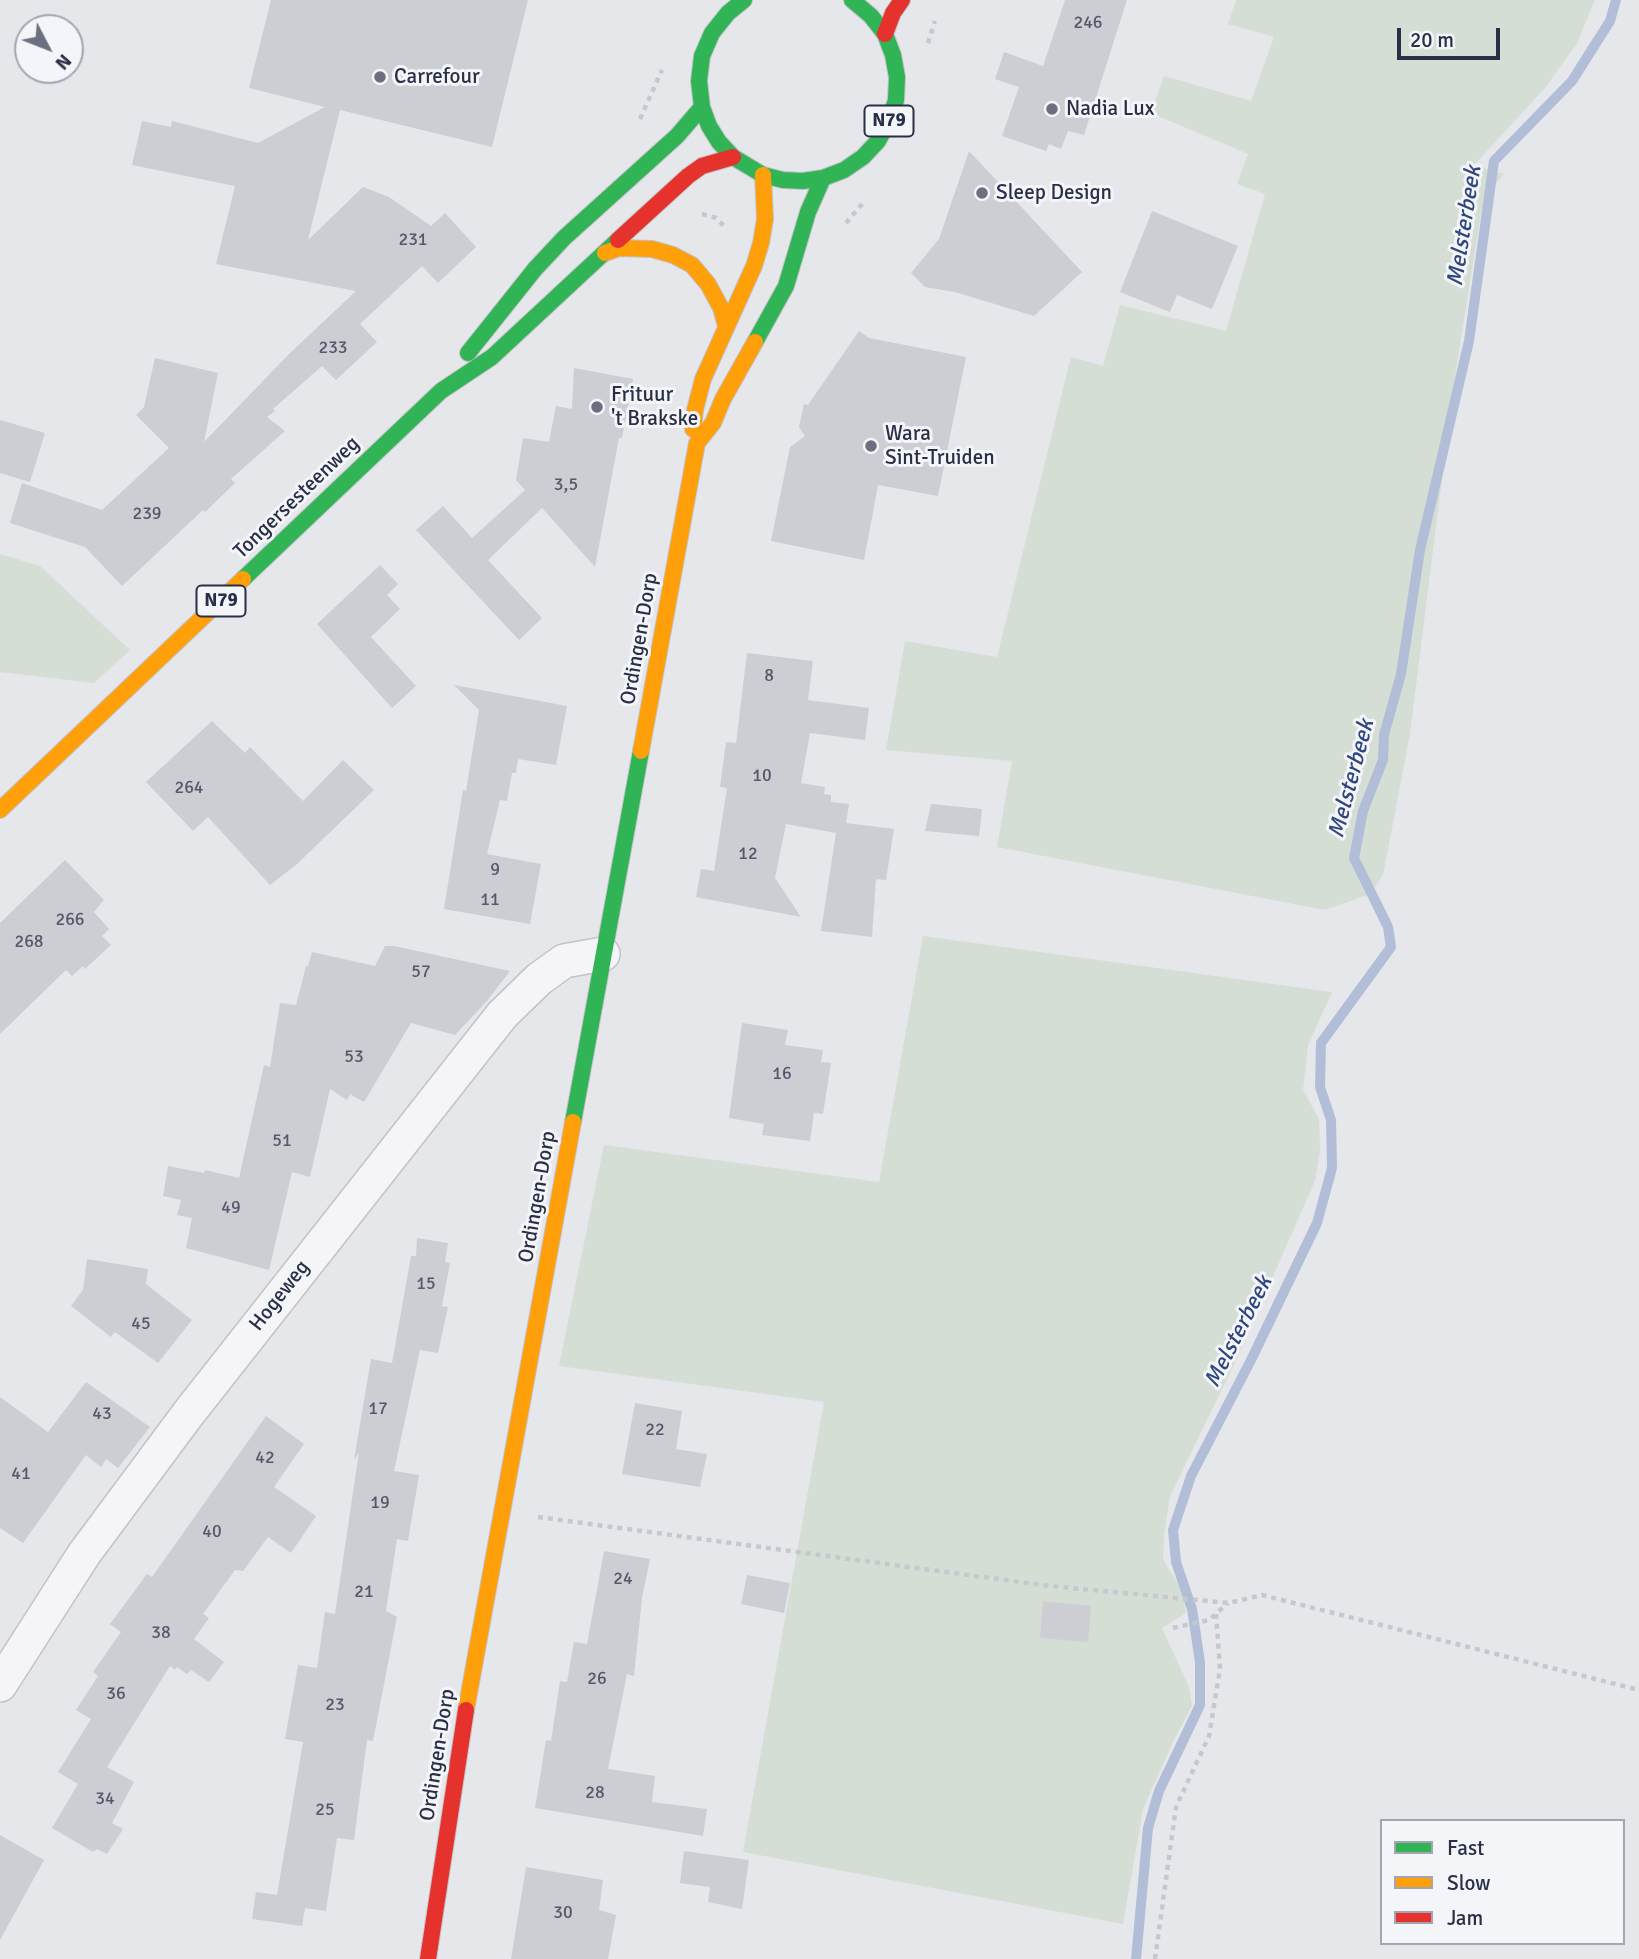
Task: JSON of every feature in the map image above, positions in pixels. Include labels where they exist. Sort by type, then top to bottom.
[{"type":"main road","name":"N79","points":[[744,0],[727,13],[712,33],[702,56],[699,82],[702,107],[719,142],[733,157],[763,175],[803,181],[823,178],[844,170],[863,157],[878,141],[889,121],[895,100],[897,77],[893,55],[884,34],[871,16],[852,0]]},
{"type":"main road","points":[[884,34],[902,0]]},
{"type":"main road","name":"Tongersesteenweg","points":[[441,391],[535,269],[606,198],[677,136],[702,107]]},
{"type":"main road","name":"Tongersesteenweg","points":[[0,810],[441,391],[492,357],[688,176],[702,166],[733,157]]},
{"type":"main road","name":"Ordingen-Dorp","points":[[428,1959],[466,1707],[697,443],[692,427],[695,410],[704,379],[754,266],[761,243],[765,219],[763,175]]},
{"type":"main road","name":"Ordingen-Dorp","points":[[697,443],[713,423],[723,399],[786,286],[808,212],[823,178]]},
{"type":"main road","points":[[605,253],[619,248],[652,249],[692,265],[708,284],[721,308],[726,326]]},
{"type":"street","name":"Hogeweg","points":[[0,1685],[84,1554],[188,1414],[502,1014],[539,979],[564,961],[603,954]]},
{"type":"path","points":[[502,1512],[1050,1586],[1229,1603],[1262,1595],[1639,1690]]},
{"type":"path","points":[[1173,1628],[1209,1620],[1229,1603]]},
{"type":"path","points":[[1155,1959],[1176,1807],[1209,1736],[1220,1669],[1216,1614]]},
{"type":"shaded area","points":[[1236,0],[1595,0],[1577,43],[1545,88],[1474,165],[1504,174],[1481,213],[1454,383],[1410,734],[1383,875],[1370,894],[1325,910],[997,847],[1012,761],[886,750],[905,641],[997,657],[1071,357],[1103,366],[1120,305],[1226,331],[1265,194],[1237,184],[1248,154],[1151,113],[1164,76],[1251,101],[1274,37],[1228,24]]},
{"type":"shaded area","points":[[0,554],[40,566],[130,650],[94,683],[0,672]]},
{"type":"shaded area","points":[[923,936],[1332,992],[1308,1045],[1303,1090],[1319,1119],[1320,1152],[1315,1181],[1231,1371],[1170,1496],[1163,1559],[1182,1591],[1186,1613],[1162,1628],[1189,1687],[1192,1706],[1143,1809],[1123,1924],[743,1852],[824,1402],[559,1366],[604,1145],[879,1182]]},
{"type":"building","points":[[271,0],[528,0],[492,147],[340,110],[308,240],[363,187],[389,197],[431,226],[445,213],[476,247],[438,283],[422,266],[360,324],[377,342],[336,380],[322,366],[273,409],[275,411],[267,417],[285,431],[231,479],[235,483],[205,512],[203,510],[122,586],[85,547],[10,523],[22,483],[102,510],[169,448],[136,415],[144,407],[155,358],[218,373],[204,442],[290,353],[356,291],[216,264],[235,186],[132,165],[142,121],[171,127],[172,121],[258,143],[325,107],[249,88]]},
{"type":"building","points":[[1065,0],[1127,0],[1084,135],[1068,131],[1061,149],[1049,144],[1046,151],[1002,136],[1019,87],[995,79],[1004,52],[1043,66]]},
{"type":"building","name":"Sleep Design","points":[[969,151],[1082,272],[1034,316],[955,292],[925,287],[911,273],[939,239]]},
{"type":"building","points":[[1152,211],[1238,246],[1212,309],[1177,295],[1170,312],[1120,292]]},
{"type":"building","name":"Wara Sint-Truiden","points":[[859,331],[869,338],[966,357],[938,496],[878,485],[864,560],[771,541],[790,447],[805,436],[799,427],[804,404],[808,405]]},
{"type":"building","points":[[574,368],[633,379],[622,438],[619,438],[595,567],[542,508],[488,560],[542,618],[519,640],[416,530],[443,506],[472,538],[525,490],[516,480],[523,438],[549,442],[556,406],[572,409]]},
{"type":"building","points":[[0,420],[45,433],[30,482],[0,473]]},
{"type":"building","points":[[380,565],[398,584],[387,595],[400,609],[371,637],[416,686],[392,708],[317,624]]},
{"type":"building","points":[[747,653],[813,661],[808,700],[869,708],[865,740],[810,733],[801,783],[825,787],[824,794],[831,795],[831,802],[849,804],[846,823],[894,829],[886,880],[876,879],[872,937],[821,931],[836,833],[786,824],[775,878],[801,917],[696,897],[701,869],[714,871],[727,788],[720,787],[726,742],[736,743]]},
{"type":"building","points":[[454,685],[567,706],[556,765],[518,759],[516,773],[512,773],[507,801],[500,800],[487,854],[541,864],[530,924],[444,909],[479,710]]},
{"type":"building","points":[[212,721],[245,753],[250,747],[303,801],[343,760],[374,790],[297,864],[270,885],[208,817],[193,831],[146,782]]},
{"type":"building","points":[[931,804],[982,809],[979,836],[925,831]]},
{"type":"building","points":[[65,860],[104,900],[94,912],[109,929],[102,936],[111,945],[85,969],[83,966],[72,976],[66,970],[0,1034],[0,923]]},
{"type":"building","points":[[385,946],[510,971],[487,1001],[455,1035],[411,1023],[364,1102],[350,1094],[347,1100],[330,1089],[310,1177],[292,1172],[269,1270],[186,1248],[192,1218],[177,1215],[181,1200],[163,1196],[168,1166],[204,1173],[205,1170],[239,1178],[264,1065],[270,1067],[280,1003],[296,1005],[312,952],[375,966]]},
{"type":"building","points":[[742,1023],[788,1030],[785,1045],[823,1050],[821,1062],[831,1063],[823,1114],[814,1113],[810,1141],[762,1135],[764,1124],[729,1118]]},
{"type":"building","points":[[417,1238],[448,1243],[445,1262],[450,1263],[442,1306],[448,1307],[438,1353],[420,1350],[394,1471],[419,1475],[408,1541],[397,1539],[386,1611],[397,1617],[373,1741],[367,1740],[354,1840],[337,1838],[326,1911],[305,1908],[302,1926],[252,1919],[256,1892],[277,1895],[303,1742],[285,1739],[298,1665],[317,1668],[325,1612],[335,1614],[359,1452],[354,1460],[371,1359],[392,1363],[411,1256],[416,1256]]},
{"type":"building","points":[[87,1259],[148,1269],[146,1284],[192,1320],[158,1363],[115,1332],[111,1337],[71,1306],[83,1290]]},
{"type":"building","points":[[86,1382],[150,1427],[118,1468],[106,1459],[101,1467],[86,1455],[23,1543],[0,1528],[0,1397],[48,1432]]},
{"type":"building","points":[[635,1403],[682,1411],[676,1449],[707,1454],[700,1487],[622,1474]]},
{"type":"building","points":[[266,1416],[304,1444],[274,1487],[316,1516],[291,1553],[268,1537],[243,1571],[235,1570],[203,1614],[209,1618],[194,1639],[224,1662],[209,1682],[191,1670],[187,1674],[170,1666],[107,1767],[134,1782],[112,1823],[123,1829],[107,1854],[97,1849],[93,1852],[52,1828],[78,1784],[58,1772],[91,1719],[76,1710],[98,1676],[93,1672],[121,1632],[110,1624],[147,1574],[152,1577]]},
{"type":"building","points":[[604,1551],[650,1559],[642,1598],[634,1676],[627,1674],[608,1769],[655,1776],[652,1802],[707,1809],[703,1836],[535,1808],[546,1740],[551,1741],[560,1681],[567,1682],[574,1642],[587,1644]]},
{"type":"building","points":[[747,1575],[790,1583],[784,1613],[741,1604]]},
{"type":"building","points":[[1043,1601],[1091,1606],[1088,1642],[1040,1638]]},
{"type":"building","points":[[0,1835],[44,1860],[0,1940]]},
{"type":"building","points":[[684,1851],[749,1860],[742,1909],[708,1902],[710,1887],[680,1883]]},
{"type":"building","points":[[526,1867],[603,1880],[599,1910],[616,1915],[608,1959],[511,1959]]},
{"type":"waterway","name":"Melsterbeek","points":[[1136,1959],[1148,1828],[1159,1791],[1200,1705],[1200,1662],[1192,1609],[1176,1562],[1173,1530],[1191,1476],[1317,1223],[1332,1168],[1331,1120],[1320,1087],[1321,1043],[1391,947],[1388,927],[1354,858],[1363,811],[1383,760],[1384,735],[1401,674],[1420,550],[1469,341],[1494,161],[1572,81],[1610,21],[1616,0]]},
{"type":"traffic: fast","points":[[744,0],[728,13],[712,33],[702,56],[699,81],[702,107],[709,126],[733,157],[763,175],[803,181],[823,178],[844,170],[863,157],[878,141],[896,100],[897,77],[885,34],[871,16],[852,0]]},
{"type":"traffic: fast","points":[[468,353],[535,269],[564,238],[677,136],[702,107]]},
{"type":"traffic: fast","points":[[755,342],[786,286],[808,212],[823,178]]},
{"type":"traffic: fast","points":[[243,579],[441,391],[492,357],[618,240]]},
{"type":"traffic: fast","points":[[573,1122],[641,751]]},
{"type":"traffic: slow","points":[[693,429],[703,379],[754,266],[761,243],[765,219],[763,175]]},
{"type":"traffic: slow","points":[[605,253],[619,248],[652,249],[673,255],[692,265],[708,284],[721,308],[726,326]]},
{"type":"traffic: slow","points":[[641,751],[697,443],[713,423],[723,399],[755,342]]},
{"type":"traffic: slow","points":[[0,810],[243,579]]},
{"type":"traffic: slow","points":[[466,1710],[573,1122]]},
{"type":"traffic: jam","points":[[885,34],[893,13],[902,0]]},
{"type":"traffic: jam","points":[[618,240],[688,176],[702,166],[733,157]]},
{"type":"traffic: jam","points":[[428,1959],[466,1710]]},
{"type":"place","name":"Carrefour","points":[[380,77]]},
{"type":"place","name":"Nadia Lux","points":[[1052,109]]},
{"type":"place","name":"Sleep Design","points":[[982,193]]},
{"type":"place","name":"Frituur 't Brakske","points":[[597,407]]},
{"type":"place","name":"Wara Sint-Truiden","points":[[871,446]]}]
